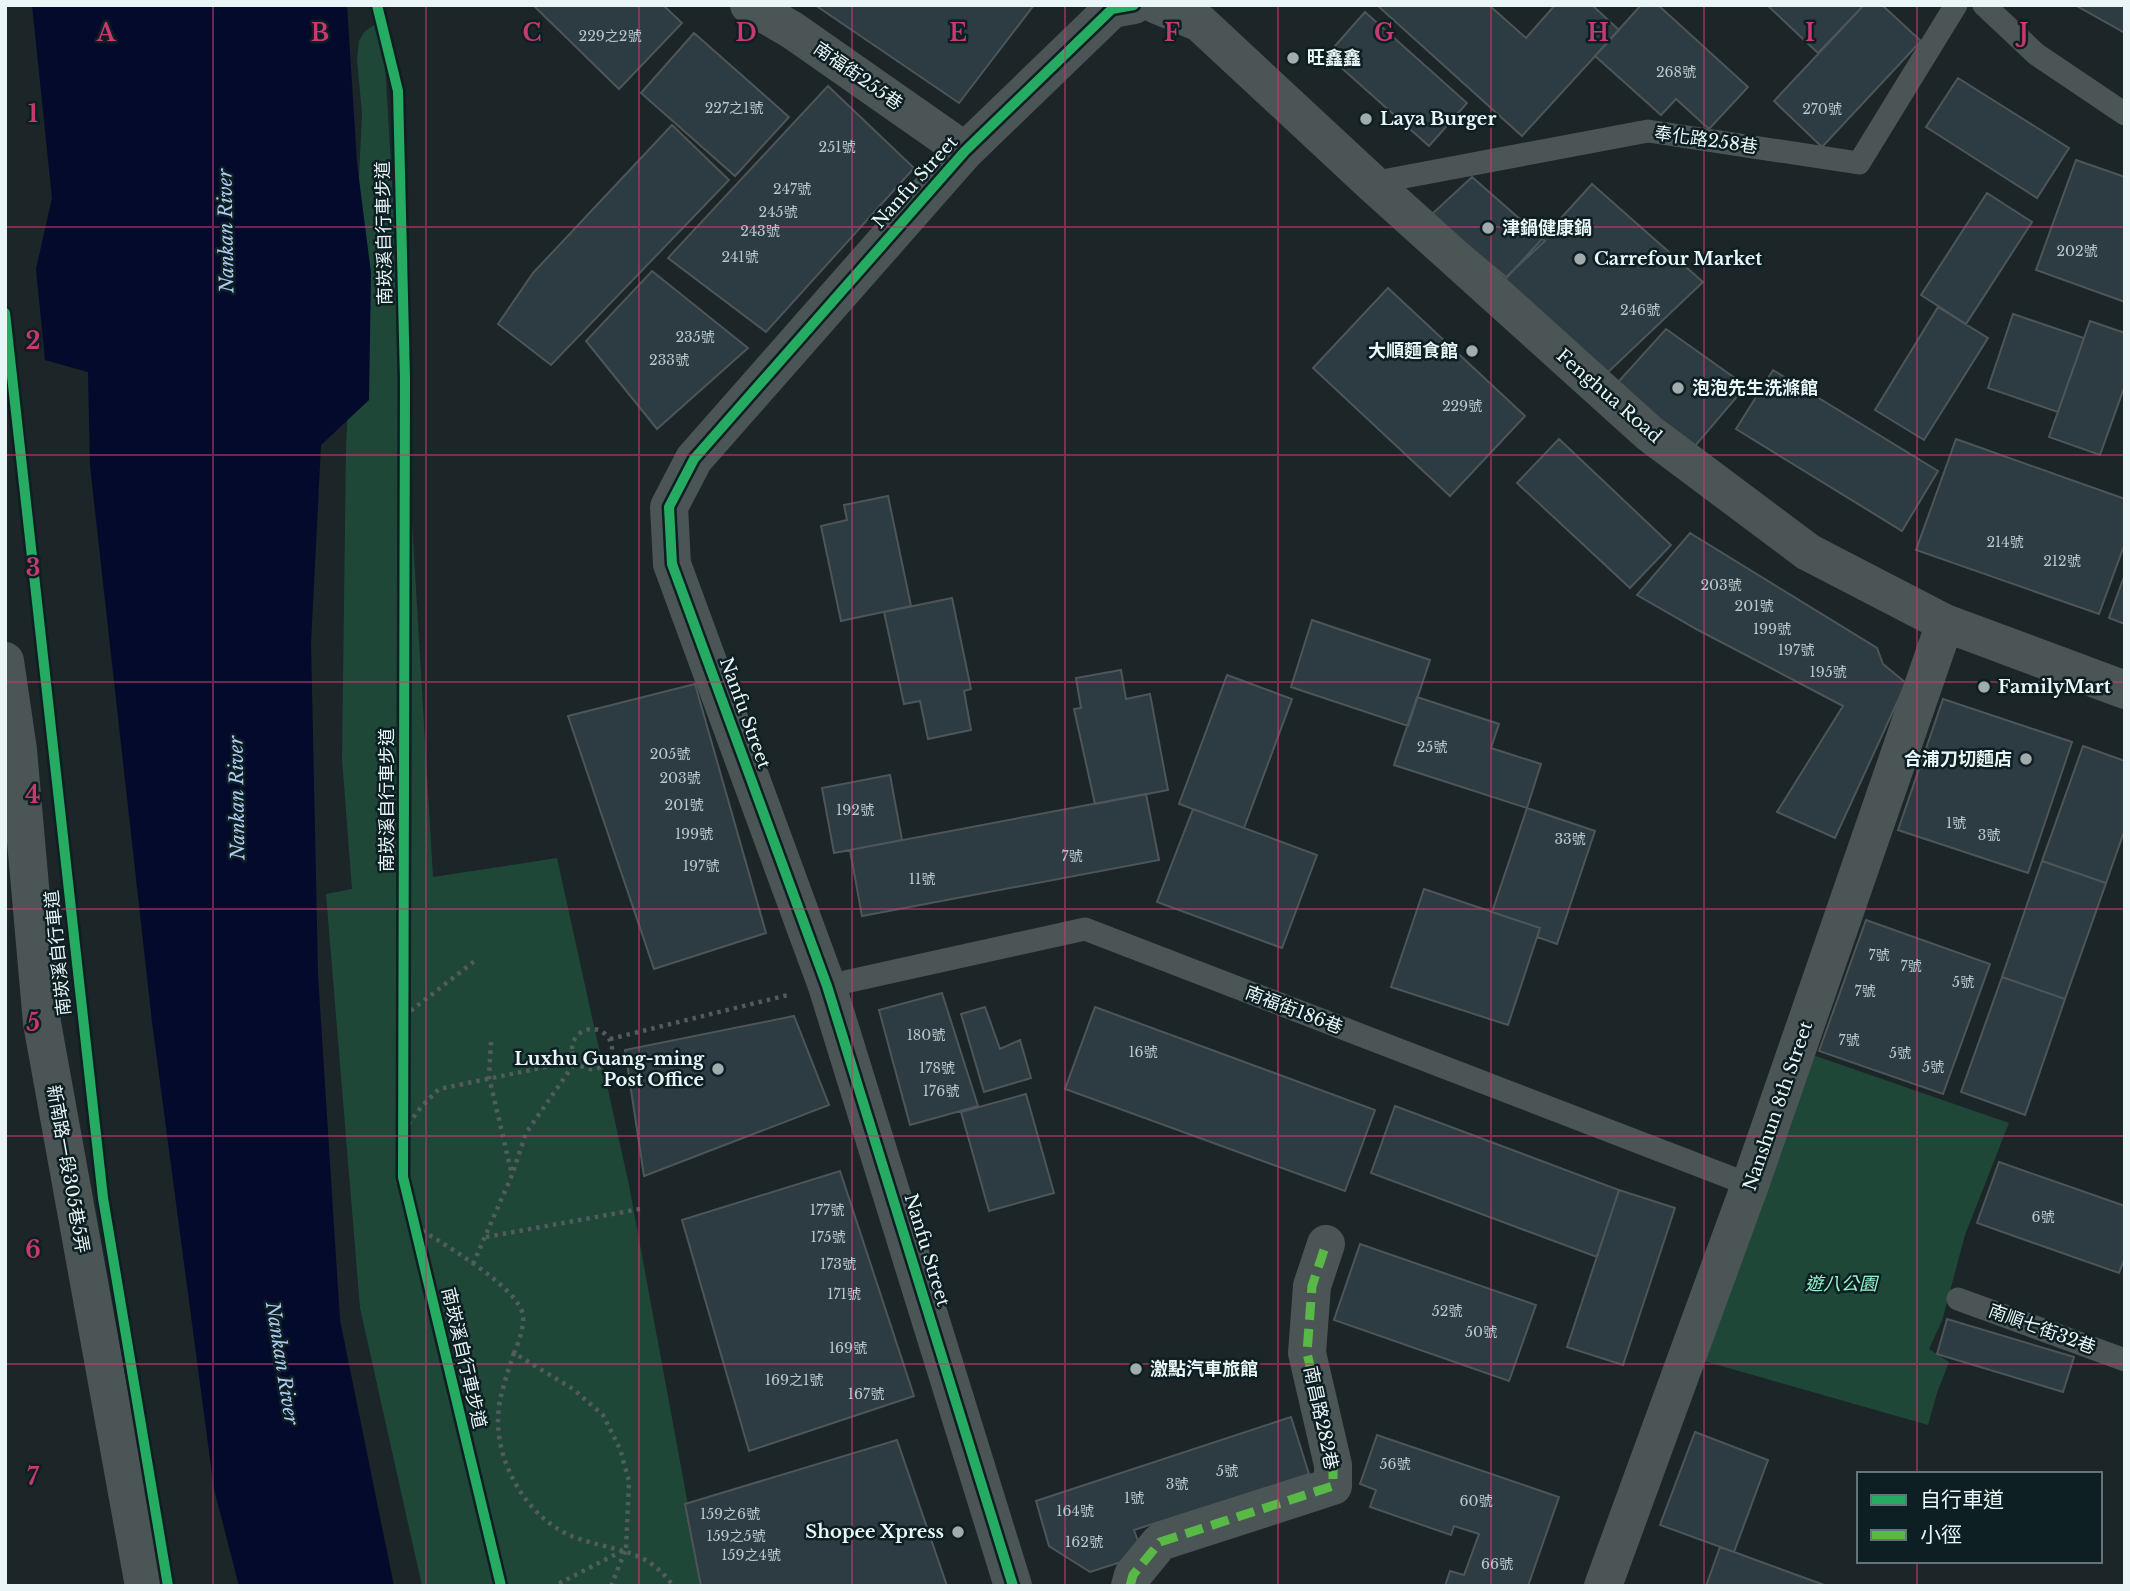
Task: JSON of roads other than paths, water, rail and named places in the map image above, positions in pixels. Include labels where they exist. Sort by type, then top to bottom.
[{"type":"street","name":"南福街255巷","points":[[749,5],[792,30],[965,151]]},
{"type":"street","name":"Nanfu Street","points":[[1013,1586],[827,986],[672,564],[669,507],[694,459],[965,151],[1112,9],[1134,5]]},
{"type":"street","name":"Fenghua Road","points":[[1157,5],[1200,23],[1372,184],[1649,433],[1808,552],[1945,623],[2125,690]]},
{"type":"street","name":"Nanshun 8th Street","points":[[1603,1586],[1750,1185],[1945,623]]},
{"type":"street","name":"新南路一段305巷5弄","points":[[5,661],[41,1023],[144,1586]]},
{"type":"street","name":"南昌路282巷","points":[[1130,1586],[1133,1575],[1160,1542],[1333,1486],[1333,1465],[1307,1353],[1312,1286],[1326,1244]]},
{"type":"lane","name":"奉化路258巷","points":[[1372,184],[1648,131],[1859,163],[1956,5]]},
{"type":"lane","points":[[1984,5],[2036,54],[2125,114]]},
{"type":"lane","name":"南福街186巷","points":[[827,986],[1085,929],[1750,1185]]},
{"type":"lane","name":"南順七街32巷","points":[[1958,1299],[2125,1360]]},
{"type":"water","name":"Nankan River","points":[[32,5],[347,5],[357,163],[371,273],[369,400],[321,445],[311,643],[318,975],[340,1320],[394,1586],[239,1586],[214,1489],[152,1022],[90,466],[88,372],[45,360],[36,269],[52,198]]},
{"type":"place","name":"旺鑫鑫","points":[[1293,58]]},
{"type":"place","name":"Laya Burger","points":[[1366,119]]},
{"type":"place","name":"津鍋健康鍋","points":[[1488,228]]},
{"type":"place","name":"Carrefour Market","points":[[1580,259]]},
{"type":"place","name":"大順麵食館","points":[[1472,351]]},
{"type":"place","name":"泡泡先生洗滌館","points":[[1678,388]]},
{"type":"place","name":"FamilyMart","points":[[1984,687]]},
{"type":"place","name":"合浦刀切麵店","points":[[2026,759]]},
{"type":"place","name":"Luxhu Guang-ming Post Office","points":[[718,1069]]},
{"type":"place","name":"激點汽車旅館","points":[[1136,1369]]},
{"type":"place","name":"Shopee Xpress","points":[[958,1532]]},
{"type":"park label","name":"遊八公園","points":[[1841,1284]]}]
